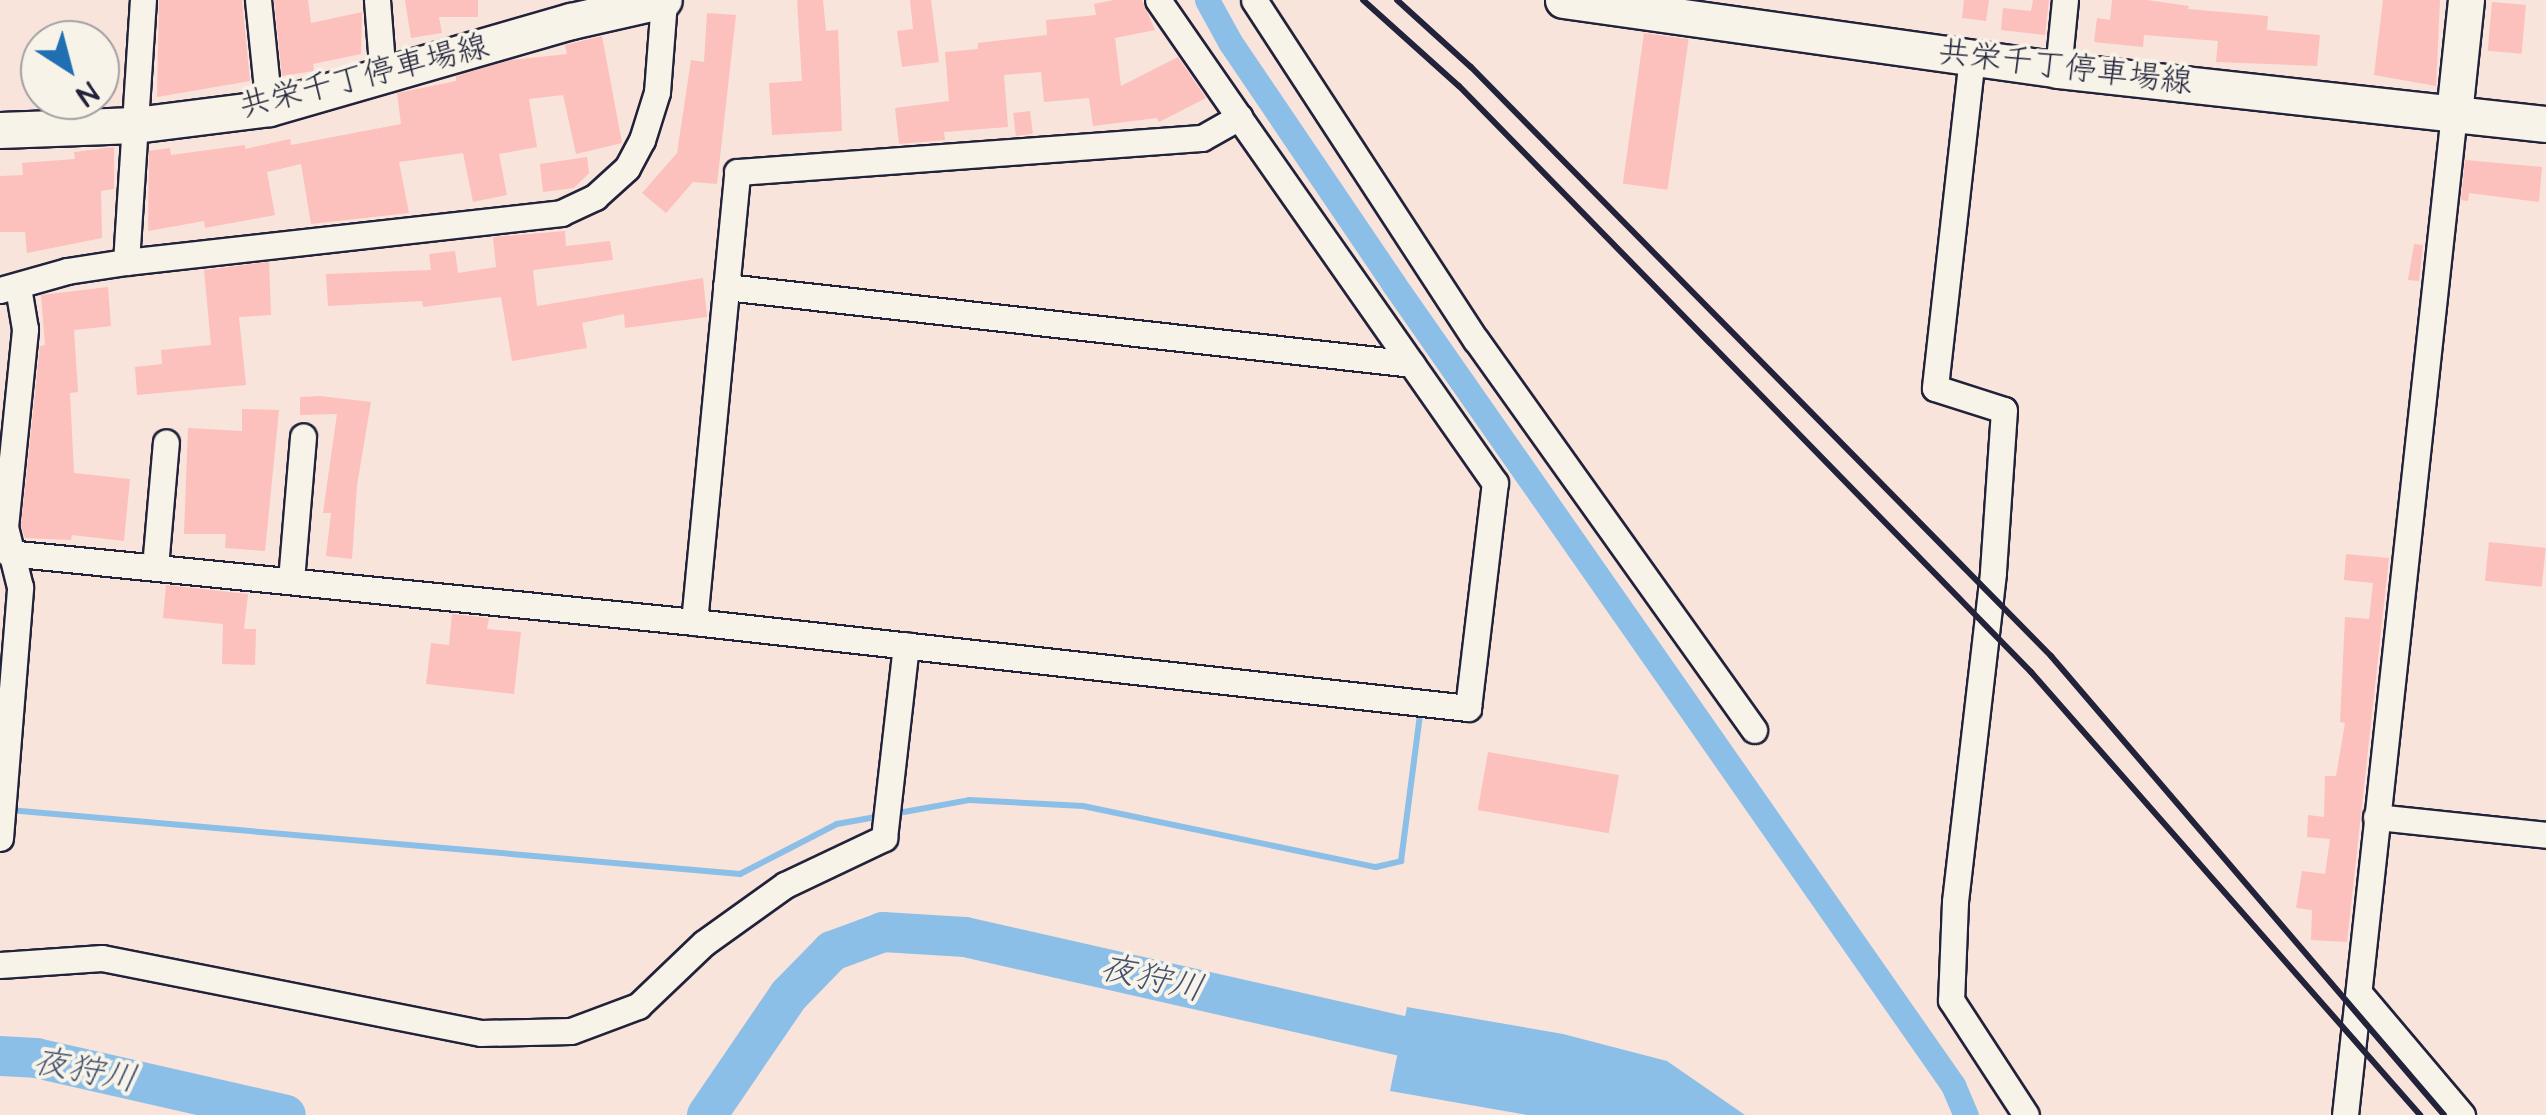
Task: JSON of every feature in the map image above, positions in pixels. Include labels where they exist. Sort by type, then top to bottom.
[{"type":"main road","name":"共栄千丁停車場線","points":[[0,130],[135,124],[269,108],[382,78],[570,11],[664,0]]},
{"type":"main road","name":"共栄千丁停車場線","points":[[1563,0],[2058,70],[2546,124]]},
{"type":"main road","points":[[2454,114],[2466,0]]},
{"type":"street","points":[[126,262],[142,0]]},
{"type":"street","points":[[258,0],[269,108]]},
{"type":"street","points":[[377,0],[382,78]]},
{"type":"street","points":[[2,821],[2,772],[20,587],[8,553],[5,528],[25,328],[9,289],[67,272],[126,262],[561,213],[595,198],[627,168],[642,140],[663,49],[664,0]]},
{"type":"street","points":[[8,553],[694,622],[1468,708],[1494,483],[1158,0]]},
{"type":"street","points":[[1254,0],[1476,340],[1754,730]]},
{"type":"street","points":[[2058,70],[2065,0]]},
{"type":"street","points":[[1972,57],[1935,388],[2004,410],[1993,573],[1956,902],[1950,1000],[2026,1115]]},
{"type":"street","points":[[2345,1115],[2454,114]]},
{"type":"street","points":[[694,622],[737,172],[1202,138],[1239,117]]},
{"type":"street","points":[[726,287],[1412,364]]},
{"type":"street","points":[[291,580],[302,436]]},
{"type":"street","points":[[155,567],[166,442]]},
{"type":"street","points":[[0,964],[102,958],[482,1033],[571,1032],[638,1006],[704,942],[785,885],[884,838],[906,646]]},
{"type":"street","points":[[2376,817],[2546,834]]},
{"type":"street","points":[[2359,993],[2462,1115]]},
{"type":"water","points":[[1407,1007],[1563,1034],[1667,1061],[1745,1115],[1527,1115],[1390,1091]]},
{"type":"building","points":[[159,0],[242,0],[250,81],[157,97]]},
{"type":"building","points":[[274,0],[308,0],[311,23],[362,12],[361,54],[313,64],[314,71],[282,76]]},
{"type":"building","points":[[405,0],[478,0],[478,17],[439,17],[442,33],[411,38]]},
{"type":"building","points":[[797,0],[823,0],[826,31],[838,30],[842,131],[772,135],[769,83],[802,81]]},
{"type":"building","points":[[910,0],[931,0],[939,62],[902,67],[897,31],[913,29]]},
{"type":"building","points":[[1142,0],[1155,30],[1115,38],[1121,86],[1178,57],[1206,98],[1159,122],[1157,118],[1093,126],[1089,98],[1044,102],[1041,72],[1004,75],[1008,127],[944,132],[945,140],[899,144],[895,108],[949,101],[945,52],[978,49],[978,43],[1047,35],[1046,20],[1096,15],[1094,4]]},
{"type":"building","points":[[1964,0],[1989,0],[1986,21],[1962,18]]},
{"type":"building","points":[[2033,0],[2049,0],[2045,35],[2001,30],[2003,8],[2031,11]]},
{"type":"building","points":[[2112,0],[2147,0],[2189,6],[2188,9],[2268,16],[2267,30],[2320,35],[2317,66],[2216,62],[2218,41],[2144,35],[2143,47],[2094,42],[2097,18],[2110,20]]},
{"type":"building","points":[[2383,0],[2440,0],[2436,86],[2374,75]]},
{"type":"building","points":[[2492,2],[2526,5],[2522,54],[2488,51]]},
{"type":"building","points":[[707,13],[736,15],[717,184],[693,182],[666,213],[642,193],[677,153],[691,60],[704,62]]},
{"type":"building","points":[[1644,33],[1689,39],[1667,190],[1623,184]]},
{"type":"building","points":[[602,36],[622,143],[576,154],[563,95],[529,99],[537,147],[499,154],[507,195],[473,202],[463,153],[399,162],[409,213],[311,224],[301,164],[267,172],[275,215],[205,228],[204,221],[148,231],[149,151],[170,148],[171,155],[245,145],[245,149],[290,139],[291,145],[401,124],[397,93],[456,81],[456,76],[511,60],[567,54],[565,45]]},
{"type":"building","points":[[1030,111],[1033,134],[1016,136],[1013,113]]},
{"type":"building","points":[[114,147],[114,189],[101,191],[102,238],[27,253],[25,232],[0,232],[0,176],[23,175],[22,163],[75,159],[74,152]]},
{"type":"building","points":[[587,157],[589,173],[574,188],[543,192],[540,164]]},
{"type":"building","points":[[2465,160],[2542,167],[2539,202],[2469,193],[2468,201],[2461,200]]},
{"type":"building","points":[[565,231],[566,246],[610,241],[613,260],[533,270],[537,306],[703,278],[707,317],[625,328],[624,314],[582,323],[587,348],[512,361],[501,297],[423,307],[422,301],[328,306],[326,274],[431,270],[429,254],[455,251],[458,273],[496,267],[493,237]]},
{"type":"building","points":[[2414,244],[2423,245],[2419,281],[2408,280]]},
{"type":"building","points":[[269,262],[271,315],[239,317],[246,385],[137,395],[135,367],[162,364],[161,350],[211,345],[204,270]]},
{"type":"building","points":[[108,287],[111,326],[74,330],[78,392],[70,393],[74,473],[130,479],[124,541],[72,535],[71,540],[25,538],[21,526],[40,346],[45,345],[41,295]]},
{"type":"building","points":[[300,397],[371,402],[357,485],[352,559],[326,556],[331,513],[323,513],[337,414],[300,415]]},
{"type":"building","points":[[242,409],[279,410],[265,551],[225,548],[226,534],[184,534],[188,428],[242,431]]},
{"type":"building","points":[[2489,542],[2546,548],[2542,587],[2485,581]]},
{"type":"building","points":[[2346,554],[2389,558],[2347,942],[2311,940],[2312,910],[2296,908],[2302,871],[2325,874],[2330,839],[2307,837],[2308,815],[2324,817],[2325,776],[2336,776],[2345,723],[2340,722],[2345,617],[2369,619],[2373,583],[2344,580]]},
{"type":"building","points":[[166,585],[248,594],[244,629],[256,629],[255,665],[222,664],[223,624],[163,618]]},
{"type":"building","points":[[452,614],[489,618],[487,629],[521,632],[514,694],[426,684],[431,643],[449,645]]},
{"type":"building","points":[[1488,752],[1619,775],[1609,833],[1478,810]]},
{"type":"waterway","points":[[1207,0],[1230,42],[1393,283],[1953,1085],[1966,1115]]},
{"type":"waterway","points":[[893,814],[969,800],[1083,806],[1376,867],[1401,861],[1420,715]]},
{"type":"waterway","points":[[9,810],[740,874],[837,824],[881,816]]},
{"type":"waterway","name":"夜狩川","points":[[707,1115],[789,995],[832,951],[883,932],[965,937],[1455,1048]]},
{"type":"waterway","name":"夜狩川","points":[[0,1056],[36,1058],[286,1115]]},
{"type":"railway","points":[[1363,0],[1459,86],[2031,672],[2420,1115]]},
{"type":"railway","points":[[1397,0],[1471,67],[2051,656],[2444,1115]]}]
